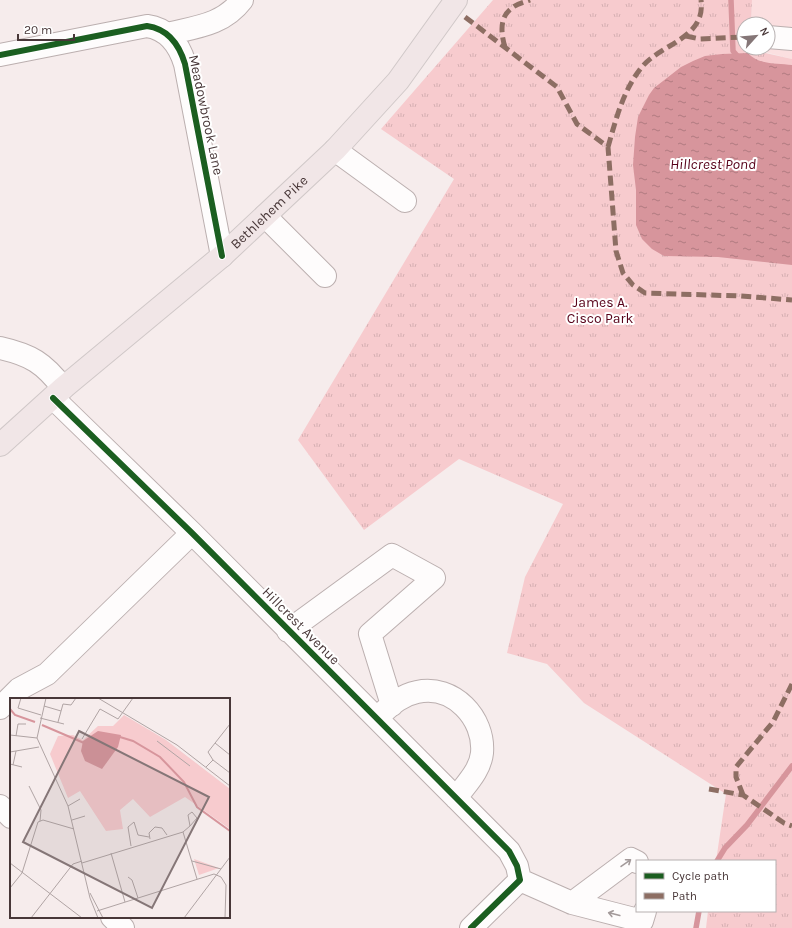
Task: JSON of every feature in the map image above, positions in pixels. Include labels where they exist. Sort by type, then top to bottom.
[{"type":"main road","name":"Bethlehem Pike","points":[[0,445],[58,393],[222,256],[335,150],[398,81],[456,0]]},
{"type":"street","points":[[168,34],[217,21],[234,11],[242,0]]},
{"type":"street","name":"Meadowbrook Lane","points":[[0,55],[147,26],[154,27],[168,34],[179,46],[184,64],[222,256]]},
{"type":"street","points":[[776,38],[792,40]]},
{"type":"street","points":[[335,150],[405,201]]},
{"type":"street","points":[[265,216],[326,276]]},
{"type":"street","name":"Hillcrest Avenue","points":[[0,348],[18,352],[36,360],[51,373],[58,393],[288,631],[384,711],[456,798],[509,851],[517,866],[520,880]]},
{"type":"street","points":[[0,708],[19,689],[47,674],[192,533]]},
{"type":"street","points":[[288,631],[392,556],[434,578],[370,634],[384,711],[401,697],[418,692],[435,691],[451,697],[466,706],[476,720],[481,737],[482,754],[476,771],[456,798]]},
{"type":"street","points":[[0,806],[10,816]]},
{"type":"street","points":[[572,903],[631,859],[636,862]]},
{"type":"street","points":[[471,928],[520,880],[572,903],[642,921],[645,912]]},
{"type":"street","points":[[113,918],[123,928]]},
{"type":"shaded area","points":[[752,0],[792,0],[792,59],[776,55],[776,16],[751,16]]},
{"type":"green space","name":"James A. Cisco Park","points":[[493,0],[752,0],[751,16],[736,16],[736,56],[776,55],[792,59],[792,928],[706,928],[708,912],[776,912],[776,860],[716,860],[726,794],[584,703],[547,664],[507,653],[525,577],[563,504],[459,459],[364,530],[298,440],[454,179],[381,129]]},
{"type":"water","name":"Hillcrest Pond","points":[[736,53],[736,56],[751,56],[762,62],[792,65],[792,265],[718,257],[664,256],[652,249],[642,239],[636,225],[636,190],[633,165],[635,137],[638,117],[649,95],[654,88],[681,67],[705,56]]},
{"type":"waterway","points":[[731,0],[733,51],[739,58]]},
{"type":"waterway","points":[[718,860],[725,848],[747,825],[792,766]]},
{"type":"waterway","points":[[696,928],[699,912]]},
{"type":"marked path","points":[[505,47],[502,31],[505,16],[518,4],[530,0]]},
{"type":"marked path","points":[[608,147],[629,86],[641,68],[660,52],[689,32],[697,24],[701,13],[701,0]]},
{"type":"marked path","points":[[465,17],[557,87],[577,124],[608,147],[616,251],[623,273],[633,285],[645,293],[741,296],[792,300]]},
{"type":"marked path","points":[[686,36],[700,39],[736,37]]},
{"type":"marked path","points":[[743,795],[736,777],[736,767],[773,722],[792,684]]},
{"type":"marked path","points":[[709,789],[743,795],[784,823],[792,826]]},
{"type":"cycle path","points":[[0,55],[147,26],[161,30],[167,34],[176,44],[185,64],[222,256]]},
{"type":"cycle path","points":[[53,398],[192,533],[509,851],[517,866],[520,880],[471,928]]}]
